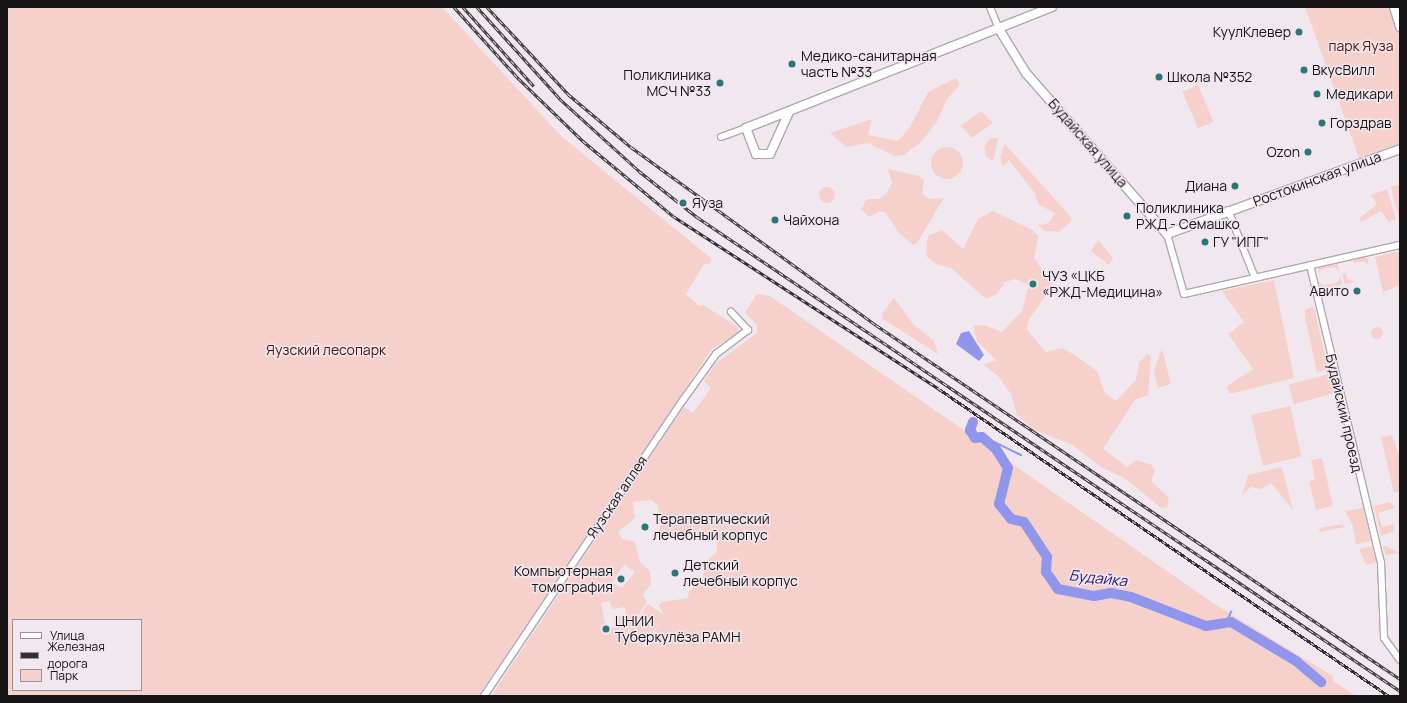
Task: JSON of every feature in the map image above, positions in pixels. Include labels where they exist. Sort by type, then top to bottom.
[{"type":"street","name":"Будайская улица","points":[[990,7],[999,29],[1026,73],[1167,234],[1184,294],[1400,245]]},
{"type":"street","points":[[721,137],[789,112],[1052,7]]},
{"type":"street","points":[[1394,7],[1400,27]]},
{"type":"street","points":[[746,128],[756,154],[770,154],[789,112]]},
{"type":"street","name":"Ростокинская улица","points":[[1167,234],[1228,210],[1400,149]]},
{"type":"street","points":[[1228,210],[1255,278]]},
{"type":"street","name":"Будайский проезд","points":[[1310,265],[1381,562],[1384,638],[1400,660]]},
{"type":"street","name":"Яузская аллея","points":[[484,696],[687,394],[716,354],[748,330],[731,312]]},
{"type":"green space","name":"Яузский лесопарк","points":[[7,7],[442,7],[561,136],[712,259],[710,264],[704,264],[686,294],[699,306],[703,305],[737,326],[738,333],[712,349],[478,696],[7,696]]},
{"type":"green space","name":"парк Яуза","points":[[1305,7],[1389,7],[1400,41],[1400,143],[1359,158]]},
{"type":"green space","points":[[956,78],[960,85],[948,98],[936,123],[921,142],[904,155],[895,156],[868,143],[846,147],[830,133],[872,119],[868,135],[898,141],[910,127],[928,92]]},
{"type":"green space","points":[[1198,85],[1214,122],[1198,128],[1182,92]]},
{"type":"green space","points":[[981,111],[993,123],[972,138],[961,126]]},
{"type":"green space","points":[[991,138],[998,138],[994,159],[992,161],[986,156],[984,146]]},
{"type":"green space","points":[[1005,144],[1070,216],[1072,220],[1059,232],[1045,231],[1038,225],[1049,223],[1055,213],[1039,205],[1034,192],[1009,160],[1003,166],[1000,157]]},
{"type":"green space","points":[[944,147],[950,147],[959,151],[963,163],[959,175],[950,179],[944,179],[935,175],[931,166],[931,160],[935,151]]},
{"type":"green space","points":[[888,169],[919,176],[924,180],[922,194],[929,199],[944,198],[917,243],[913,245],[899,233],[886,213],[880,211],[869,217],[861,209],[867,199],[879,199],[886,194],[892,183]]},
{"type":"green space","points":[[1400,184],[1400,218],[1399,219],[1391,187]]},
{"type":"green space","points":[[824,187],[830,187],[835,192],[833,201],[830,203],[824,203],[819,198],[819,192]]},
{"type":"green space","points":[[1387,189],[1396,219],[1389,222],[1381,211],[1361,222],[1359,219],[1377,204],[1371,195]]},
{"type":"green space","points":[[993,211],[1033,230],[1038,237],[1034,258],[1053,285],[1028,321],[1027,330],[1046,352],[1062,348],[1075,355],[1097,371],[1105,393],[1116,401],[1136,380],[1139,363],[1147,354],[1151,356],[1148,395],[1135,400],[1103,449],[1127,467],[1136,460],[1152,465],[1155,470],[1151,481],[1169,498],[1167,507],[1161,508],[1126,479],[1101,467],[1071,444],[1034,430],[1017,415],[1011,394],[998,376],[984,365],[996,360],[977,341],[973,326],[984,325],[1002,332],[1022,311],[1029,285],[1015,279],[1005,282],[997,294],[986,299],[951,268],[936,264],[926,256],[929,235],[942,230],[963,249],[978,219]]},
{"type":"green space","points":[[1098,240],[1113,258],[1109,265],[1091,251]]},
{"type":"green space","points":[[1400,251],[1400,285],[1383,292],[1375,257]]},
{"type":"green space","points":[[1367,257],[1369,266],[1364,261],[1354,263],[1353,260]]},
{"type":"green space","points":[[1338,264],[1339,272],[1335,267],[1320,270],[1318,276],[1319,268]]},
{"type":"green space","points":[[1346,273],[1348,280],[1356,281],[1345,284],[1342,274]]},
{"type":"green space","points":[[1340,275],[1342,284],[1321,289],[1319,282],[1323,286],[1338,282]]},
{"type":"green space","points":[[1274,280],[1294,378],[1229,394],[1227,386],[1253,369],[1228,334],[1244,322],[1222,291]]},
{"type":"green space","points":[[757,294],[770,296],[1216,605],[1333,676],[1333,681],[1356,696],[491,696],[684,407],[693,413],[711,388],[704,381],[717,362],[757,333],[757,325],[745,312]],"holes":[[[651,500],[658,505],[661,538],[693,534],[700,529],[716,538],[717,552],[704,563],[703,580],[689,591],[688,598],[662,602],[659,605],[663,614],[648,604],[626,635],[643,646],[664,616],[644,648],[625,635],[647,602],[643,595],[651,584],[650,571],[640,562],[635,542],[622,539],[618,532],[635,518],[633,502]],[[624,565],[635,572],[622,588],[612,582]],[[610,601],[612,609],[625,607],[626,615],[613,617],[615,627],[606,629],[601,603]]]},
{"type":"green space","points":[[894,298],[913,324],[934,341],[938,354],[883,319],[882,314]]},
{"type":"green space","points":[[1314,307],[1328,369],[1317,372],[1305,317],[1305,310]]},
{"type":"green space","points":[[1375,327],[1379,327],[1383,333],[1379,339],[1375,339],[1371,335],[1371,331]]},
{"type":"green space","points":[[1162,349],[1171,384],[1158,388],[1154,371]]},
{"type":"green space","points":[[1329,374],[1334,393],[1294,404],[1288,385]]},
{"type":"green space","points":[[1290,406],[1302,457],[1263,466],[1251,415]]},
{"type":"green space","points":[[1392,435],[1400,457],[1400,492],[1394,493],[1381,437]]},
{"type":"green space","points":[[1322,458],[1333,506],[1316,510],[1309,481],[1315,480],[1311,460]]},
{"type":"green space","points":[[1282,467],[1293,510],[1271,483],[1261,489],[1251,487],[1242,495],[1248,475]]},
{"type":"green space","points":[[1390,502],[1395,508],[1378,513],[1382,527],[1394,524],[1394,531],[1381,536],[1374,506]]},
{"type":"green space","points":[[1363,508],[1371,541],[1356,544],[1353,526],[1345,511]]},
{"type":"green space","points":[[1342,524],[1345,527],[1320,532],[1319,528]]},
{"type":"green space","points":[[1372,546],[1376,562],[1366,565],[1359,549]]},
{"type":"green space","points":[[1383,546],[1386,546],[1400,553],[1386,555]]},
{"type":"water","points":[[969,331],[984,355],[979,361],[956,344],[961,333]]},
{"type":"waterway","name":"Будайка","points":[[973,422],[970,430],[975,438],[982,437],[996,449],[1008,468],[999,504],[1011,519],[1024,522],[1047,557],[1046,572],[1058,589],[1094,596],[1111,593],[1131,597],[1206,626],[1231,622],[1296,661],[1321,682]]},
{"type":"waterway","points":[[970,430],[1021,455]]},
{"type":"waterway","points":[[1227,621],[1231,612]]},
{"type":"railway","points":[[454,7],[518,78],[583,141],[673,216],[939,389],[1389,696]]},
{"type":"railway","points":[[463,7],[534,86]]},
{"type":"railway","points":[[477,7],[560,99],[639,171],[697,217],[1400,691]]},
{"type":"railway","points":[[487,7],[568,94],[631,147],[876,325],[1400,679]]},
{"type":"place","name":"КуулКлевер","points":[[1299,32]]},
{"type":"place","name":"Медико-санитарная часть №33","points":[[792,64]]},
{"type":"place","name":"ВкусВилл","points":[[1304,70]]},
{"type":"place","name":"Школа №352","points":[[1159,77]]},
{"type":"place","name":"Поликлиника МСЧ №33","points":[[720,83]]},
{"type":"place","name":"Медикари","points":[[1317,94]]},
{"type":"place","name":"Горздрав","points":[[1322,123]]},
{"type":"place","name":"Ozon","points":[[1308,152]]},
{"type":"place","name":"Диана","points":[[1235,186]]},
{"type":"place","name":"Яуза","points":[[683,203]]},
{"type":"place","name":"Поликлиника РЖД - Семашко","points":[[1127,216]]},
{"type":"place","name":"Чайхона","points":[[775,220]]},
{"type":"place","name":"ГУ \"ИПГ\"","points":[[1205,242]]},
{"type":"place","name":"ЧУЗ «ЦКБ «РЖД-Медицина»","points":[[1033,284]]},
{"type":"place","name":"Авито","points":[[1357,291]]},
{"type":"place","name":"Терапевтический лечебный корпус","points":[[645,527]]},
{"type":"place","name":"Детский лечебный корпус","points":[[675,573]]},
{"type":"place","name":"Компьютерная томография","points":[[621,579]]},
{"type":"place","name":"ЦНИИ Туберкулёза РАМН","points":[[606,629]]}]
